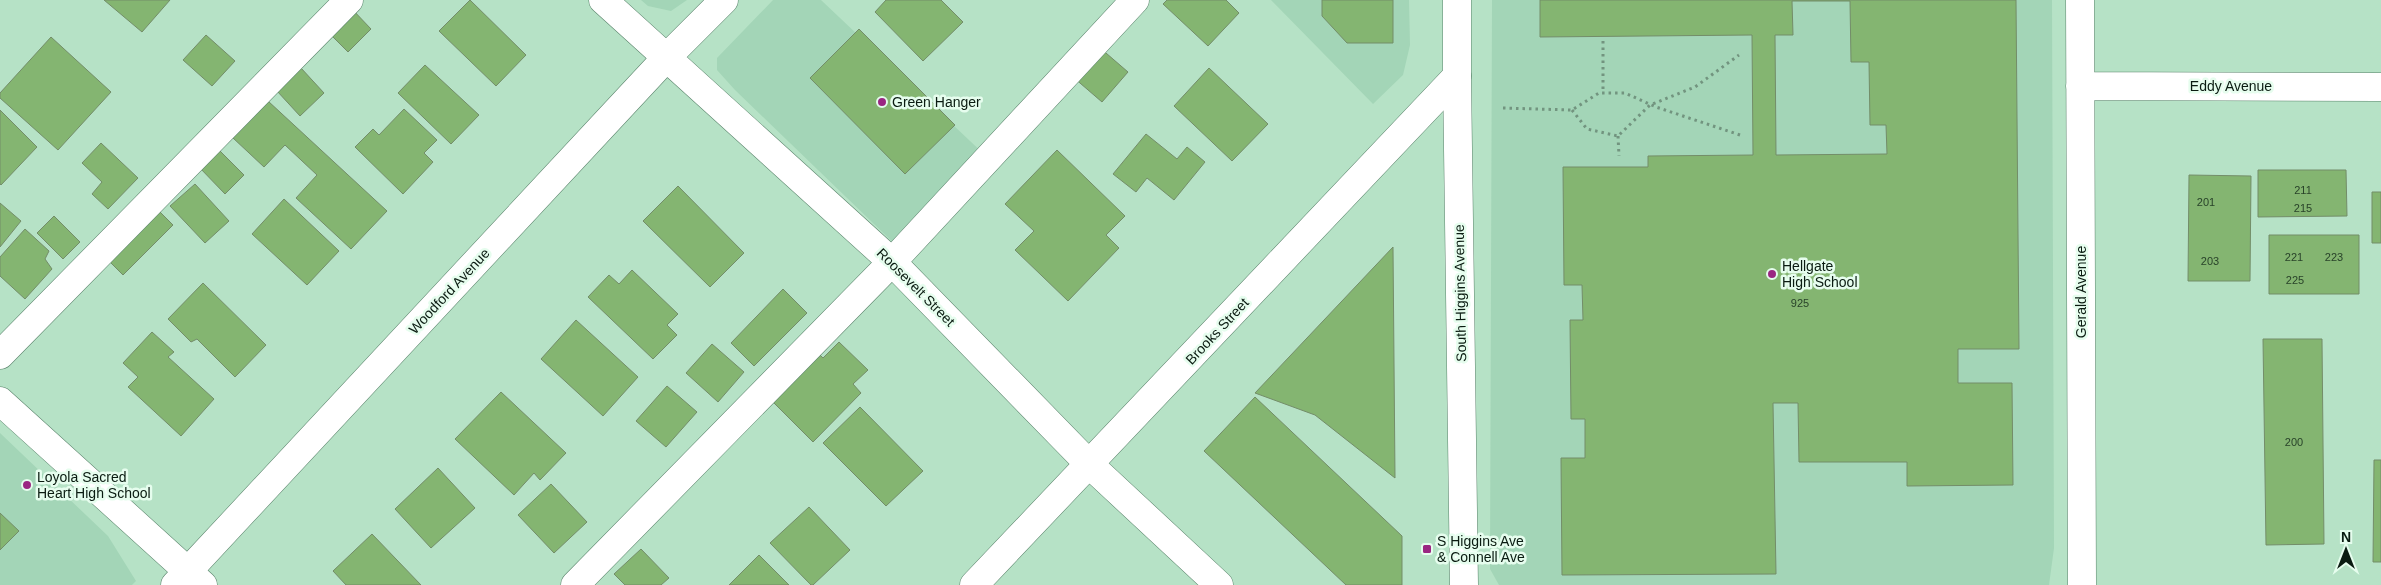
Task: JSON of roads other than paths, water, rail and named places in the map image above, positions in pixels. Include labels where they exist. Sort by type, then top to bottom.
[{"type":"main road","points":[[0,355],[349,0]]},
{"type":"main road","name":"Roosevelt Street","points":[[603,0],[892,262],[1090,464],[1219,585]]},
{"type":"main road","name":"Woodford Avenue","points":[[189,580],[667,57],[724,0]]},
{"type":"main road","points":[[575,585],[892,262],[1135,0]]},
{"type":"main road","name":"South Higgins Avenue","points":[[1457,0],[1464,585]]},
{"type":"main road","name":"Gerald Avenue","points":[[2080,0],[2082,585]]},
{"type":"main road","name":"Brooks Street","points":[[974,585],[1457,76]]},
{"type":"main road","name":"Eddy Avenue","points":[[2080,86],[2381,87]]},
{"type":"main road","points":[[0,400],[189,580]]},
{"type":"place","name":"Green Hanger","points":[[882,102]]},
{"type":"place","name":"Hellgate High School","points":[[1772,274]]},
{"type":"place","name":"Loyola Sacred Heart High School","points":[[27,485]]},
{"type":"place","name":"S Higgins Ave & Connell Ave","points":[[1427,549]]}]
